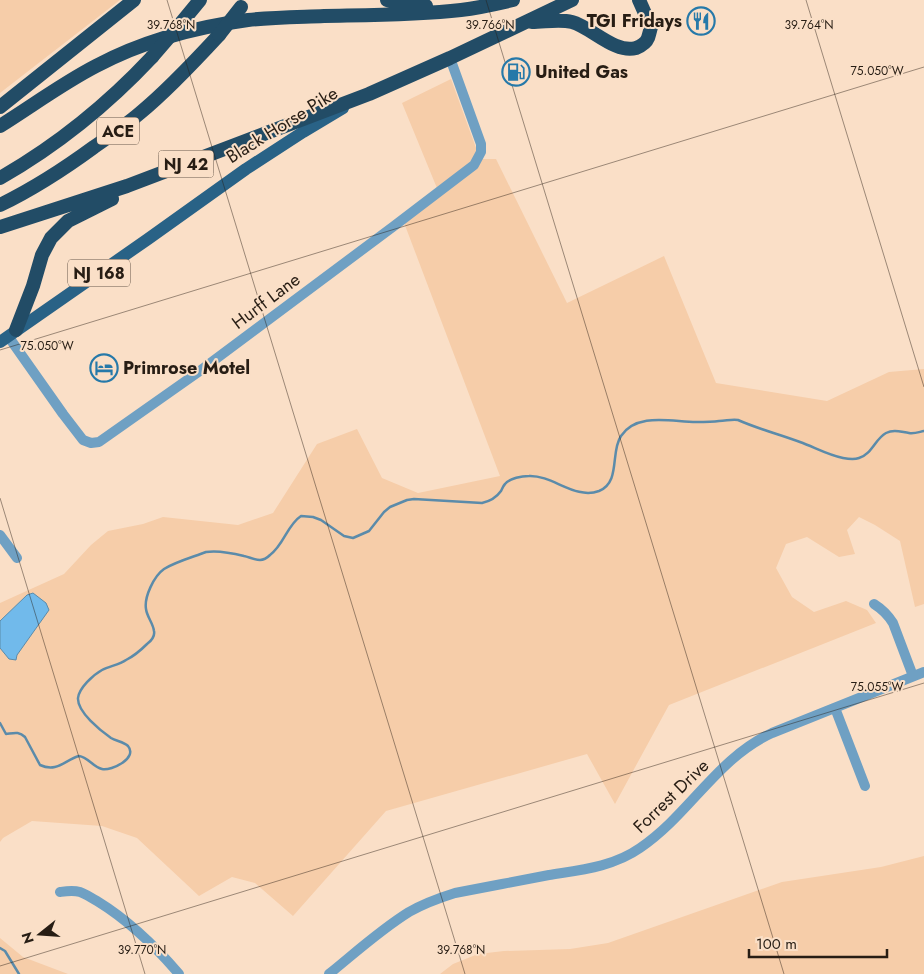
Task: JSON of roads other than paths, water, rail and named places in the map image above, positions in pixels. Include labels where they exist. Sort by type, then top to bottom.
[{"type":"highway","points":[[0,106],[134,0]]},
{"type":"highway","name":"ACE","points":[[0,178],[25,164],[65,135],[131,80],[200,0]]},
{"type":"highway","points":[[387,0],[462,10]]},
{"type":"highway","points":[[0,126],[95,66],[154,41],[202,29],[249,20],[462,10],[513,0]]},
{"type":"highway","name":"Black Horse Pike","points":[[368,94],[450,58],[572,0]]},
{"type":"highway","points":[[524,23],[573,22],[610,43],[630,50],[640,46],[647,40],[651,27],[639,0]]},
{"type":"highway","name":"ACE","points":[[0,205],[33,188],[73,162],[142,112],[196,60],[244,4]]},
{"type":"highway","name":"NJ 42","points":[[0,227],[127,186],[368,94]]},
{"type":"highway","points":[[6,335],[34,286],[42,255],[51,238],[68,221],[182,166]]},
{"type":"main road","name":"Black Horse Pike","points":[[6,335],[148,239],[246,168],[368,94]]},
{"type":"street","name":"Hurff Lane","points":[[6,335],[62,414],[83,440],[91,443],[99,442],[205,367],[474,165],[481,152],[481,144],[450,58]]},
{"type":"street","points":[[0,535],[17,558]]},
{"type":"street","points":[[874,604],[889,616],[913,676]]},
{"type":"street","name":"Forrest Drive","points":[[329,974],[399,918],[434,900],[455,893],[593,868],[632,854],[668,825],[742,750],[761,738],[924,672]]},
{"type":"street","points":[[836,708],[865,786]]},
{"type":"street","points":[[60,892],[78,891],[106,907],[137,932],[179,974]]},
{"type":"water","points":[[33,593],[46,603],[49,610],[17,655],[16,660],[9,659],[0,648],[0,621],[27,595]]},
{"type":"waterway","points":[[0,723],[6,734],[18,733],[23,735],[40,765],[46,767],[56,767],[79,756],[102,769],[112,768],[122,763],[130,755],[128,746],[111,738],[96,726],[81,709],[78,698],[84,686],[95,675],[132,657],[154,635],[146,604],[150,587],[160,572],[168,566],[206,552],[225,552],[256,560],[264,559],[275,551],[292,524],[301,516],[321,520],[344,536],[353,538],[369,531],[390,507],[407,500],[482,503],[495,497],[507,482],[520,477],[529,476],[547,479],[581,492],[599,491],[606,487],[613,474],[616,450],[621,436],[628,429],[645,421],[714,422],[738,420],[832,455],[851,459],[863,456],[886,433],[892,431],[913,433],[924,431]]},
{"type":"waterway","points":[[0,948],[5,951],[19,974]]},
{"type":"place","name":"TGI Fridays","points":[[701,21]]},
{"type":"place","name":"United Gas","points":[[516,72]]},
{"type":"place","name":"Primrose Motel","points":[[104,368]]}]
